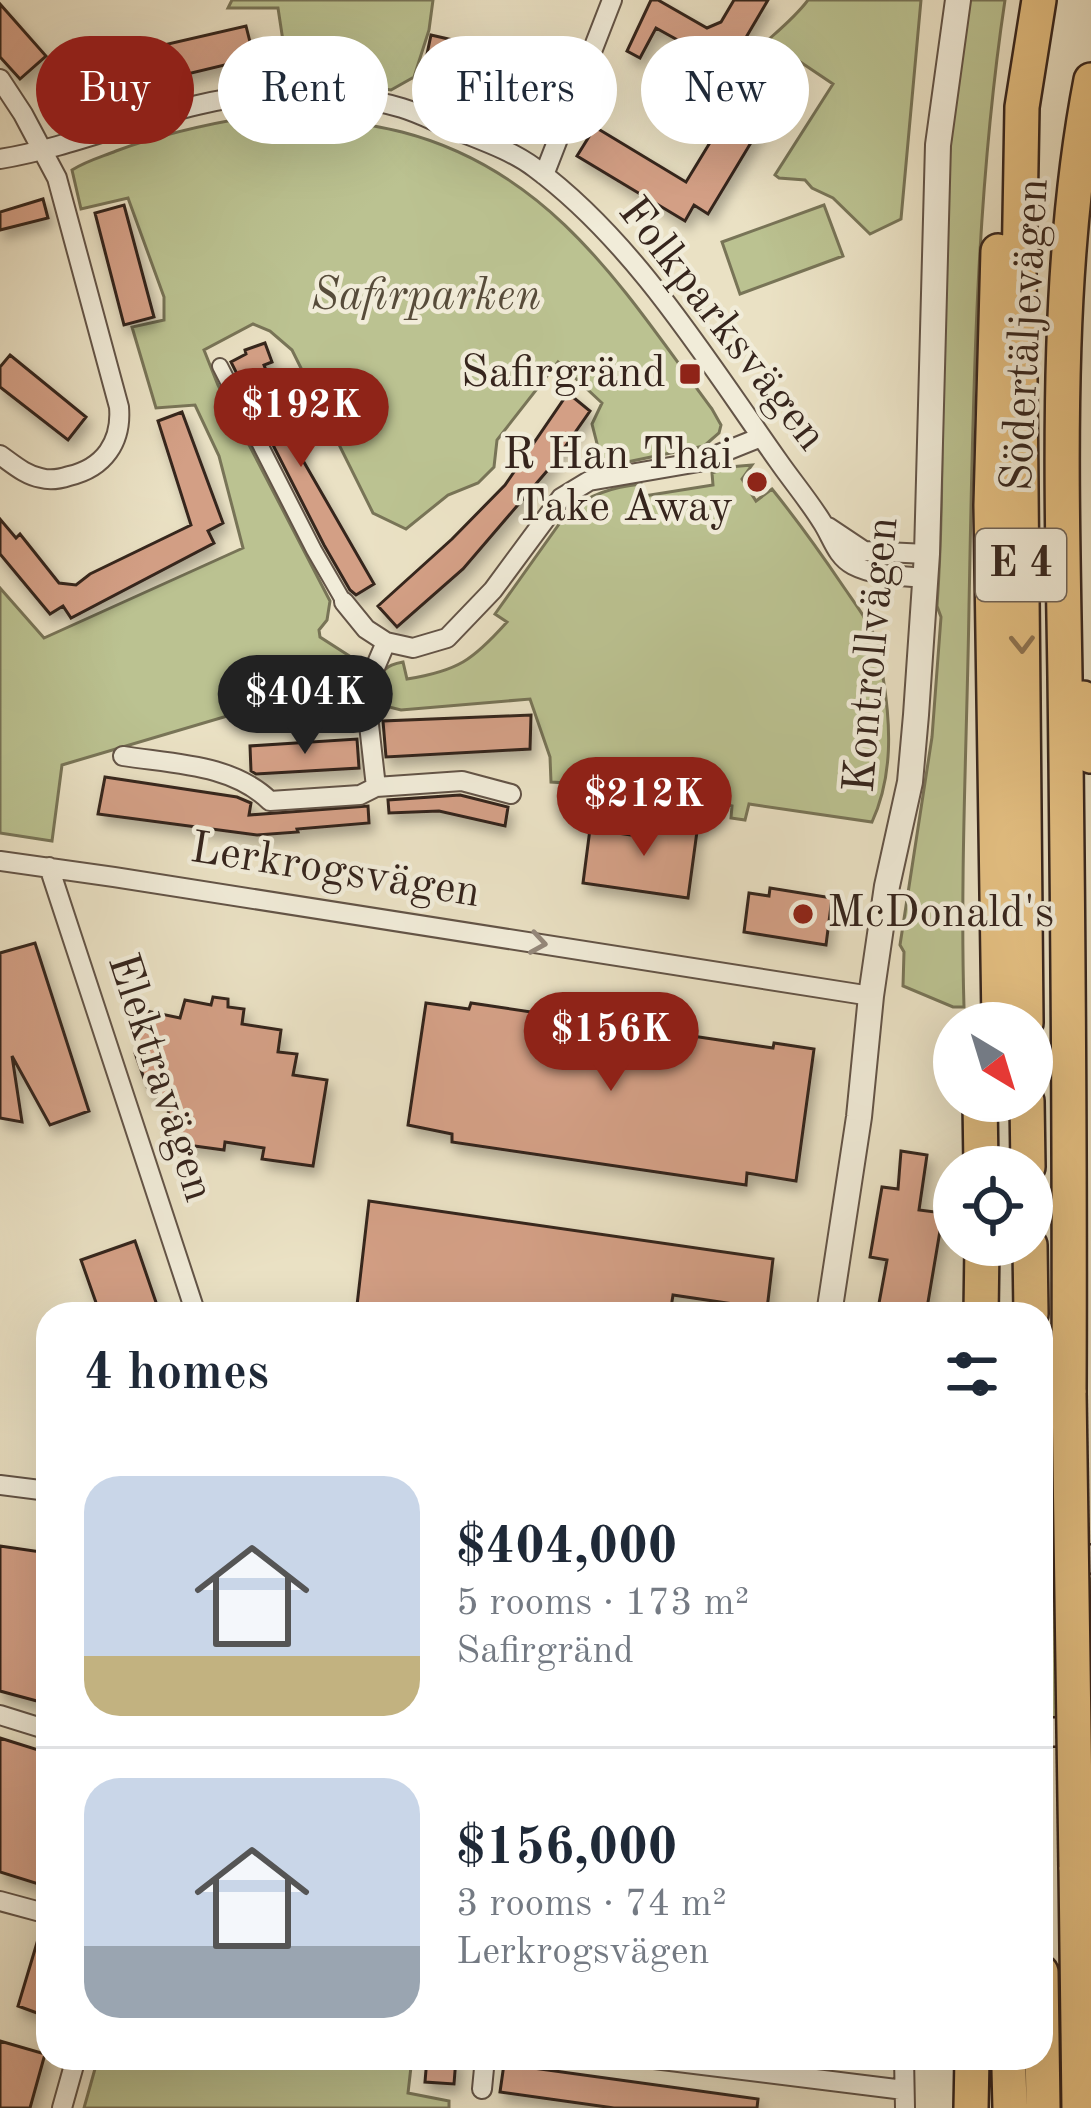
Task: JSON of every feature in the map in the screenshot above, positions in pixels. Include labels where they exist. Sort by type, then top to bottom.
[{"type":"highway","name":"Södertäljevägen","points":[[1026,1002],[1019,295],[1022,107],[1039,0]]},
{"type":"highway","name":"Södertäljevägen","points":[[1078,2108],[1063,390],[1070,246],[1091,80]]},
{"type":"highway","points":[[999,1002],[992,416],[1002,206],[1022,107]]},
{"type":"highway","points":[[1064,566],[1091,756]]},
{"type":"highway","points":[[978,1002],[980,747],[993,646]]},
{"type":"highway","points":[[1071,1079],[1091,1271]]},
{"type":"highway","points":[[981,1302],[982,1266]]},
{"type":"highway","points":[[1000,1302],[1001,1266]]},
{"type":"highway","points":[[1030,1266],[1031,1302]]},
{"type":"highway","points":[[971,2108],[972,2070]]},
{"type":"highway","points":[[1010,2070],[1010,2108]]},
{"type":"highway","points":[[1042,2070],[1043,2108]]},
{"type":"main road","points":[[1053,1558],[1091,1559]]},
{"type":"main road","points":[[1053,1732],[1091,1729]]},
{"type":"main road","points":[[1000,2108],[1008,2070]]},
{"type":"street","points":[[544,175],[612,0]]},
{"type":"street","name":"Kontrollvägen","points":[[831,1302],[887,886],[910,782],[926,566],[937,165],[958,0]]},
{"type":"street","points":[[0,79],[57,178],[120,423],[118,435],[95,467],[55,480],[22,471],[0,455]]},
{"type":"street","name":"Folkparksvägen","points":[[0,159],[166,113],[233,98],[283,94],[401,107],[496,146],[544,175],[624,254],[824,525],[864,551],[926,566]]},
{"type":"street","points":[[220,367],[344,602],[367,629],[386,642],[413,648],[447,638],[493,590],[561,498],[589,481],[699,462],[761,436]]},
{"type":"street","points":[[376,787],[367,707],[374,670],[386,642]]},
{"type":"street","points":[[124,756],[235,776],[269,801],[462,781],[511,794]]},
{"type":"street","name":"Lerkrogsvägen","points":[[0,861],[871,996]]},
{"type":"street","name":"Elektravägen","points":[[49,867],[192,1302]]},
{"type":"street","points":[[0,1485],[36,1490]]},
{"type":"street","points":[[0,1715],[36,1726]]},
{"type":"street","points":[[0,1901],[36,1911]]},
{"type":"street","points":[[62,2108],[73,2070]]},
{"type":"street","points":[[482,2090],[484,2070]]},
{"type":"street","points":[[722,2070],[905,2099]]},
{"type":"green space","points":[[232,0],[433,0],[427,36],[412,36],[412,78],[391,90],[388,36],[282,36],[278,8],[228,8]]},
{"type":"green space","points":[[808,0],[921,0],[901,219],[870,234],[833,198],[805,180],[775,175],[795,144],[809,144],[809,122],[833,84],[809,68],[809,36],[772,36]]},
{"type":"green space","points":[[968,0],[1005,0],[987,151],[977,303],[963,857],[964,1002],[941,1002],[903,986],[900,945],[932,737],[941,617],[937,606],[942,317],[951,137]]},
{"type":"green space","name":"Safirparken","points":[[218,123],[218,144],[388,144],[388,129],[412,135],[412,144],[455,150],[502,175],[544,206],[615,280],[712,409],[721,425],[719,433],[704,446],[603,467],[592,424],[602,403],[558,362],[497,440],[494,467],[478,483],[448,495],[406,529],[373,513],[292,350],[270,331],[253,324],[204,350],[330,601],[320,637],[362,664],[362,670],[345,669],[341,709],[244,711],[62,765],[52,841],[0,833],[0,588],[44,638],[243,548],[219,456],[195,405],[156,408],[132,327],[164,320],[164,297],[128,198],[81,209],[72,170],[139,144],[194,144],[194,129]]},
{"type":"green space","points":[[824,205],[843,256],[740,294],[722,242]]},
{"type":"green space","points":[[752,465],[742,479],[756,501],[772,489],[859,608],[880,649],[888,751],[884,787],[872,822],[749,804],[745,820],[731,818],[732,806],[661,789],[551,782],[550,757],[530,699],[401,710],[389,707],[377,689],[382,673],[392,665],[403,662],[407,679],[425,676],[463,662],[484,646],[507,622],[495,614],[567,513],[584,501],[611,489],[641,484],[644,496],[713,485],[712,473]]},
{"type":"green space","points":[[1053,1573],[1091,1579],[1091,1713],[1056,1718]]},
{"type":"green space","points":[[95,2070],[411,2070],[408,2093],[449,2101],[449,2108],[84,2108]]},
{"type":"building","points":[[651,0],[707,28],[721,22],[734,0],[768,0],[747,36],[670,36],[656,28],[652,36],[641,36],[640,58],[627,51]]},
{"type":"building","points":[[0,4],[36,45],[36,65],[20,79],[0,57]]},
{"type":"building","points":[[246,26],[248,36],[218,36],[218,67],[194,72],[194,38]]},
{"type":"building","points":[[617,140],[686,182],[709,144],[750,144],[708,214],[694,205],[685,221],[577,156],[584,144],[617,144]]},
{"type":"building","points":[[43,199],[48,218],[0,230],[0,212]]},
{"type":"building","points":[[124,205],[154,317],[124,325],[95,213]]},
{"type":"building","points":[[265,343],[272,362],[264,365],[301,457],[374,584],[356,595],[324,545],[274,447],[245,374],[238,376],[231,362],[246,354],[245,350]]},
{"type":"building","points":[[10,355],[86,417],[68,440],[0,387],[0,367]]},
{"type":"building","points":[[568,393],[590,411],[553,464],[463,569],[397,627],[378,606],[505,485]]},
{"type":"building","points":[[182,412],[223,523],[208,531],[214,543],[71,618],[63,606],[50,614],[0,554],[0,519],[16,538],[20,534],[59,583],[76,585],[191,525],[158,421]]},
{"type":"building","points":[[531,715],[530,749],[386,757],[383,721]]},
{"type":"building","points":[[357,739],[359,768],[251,771],[250,746]]},
{"type":"building","points":[[105,777],[237,797],[251,803],[249,815],[368,806],[369,823],[257,835],[98,814]]},
{"type":"building","points":[[460,795],[508,807],[505,826],[439,811],[389,813],[388,800]]},
{"type":"building","points":[[655,818],[698,824],[688,898],[583,883],[590,829],[652,838]]},
{"type":"building","points":[[770,888],[832,898],[826,945],[744,932],[749,893],[769,896]]},
{"type":"building","points":[[35,943],[89,1111],[50,1125],[12,1056],[22,1122],[0,1118],[0,953]]},
{"type":"building","points":[[213,997],[228,999],[228,1007],[244,1009],[242,1024],[281,1030],[278,1052],[297,1054],[293,1075],[327,1080],[313,1166],[262,1159],[264,1148],[225,1142],[224,1150],[165,1142],[170,1097],[150,1095],[135,1053],[142,1010],[180,1018],[185,1000],[211,1005]]},
{"type":"building","points":[[426,1003],[469,1009],[471,1003],[773,1048],[774,1043],[814,1049],[796,1181],[747,1173],[746,1185],[452,1142],[452,1134],[408,1125]]},
{"type":"building","points":[[901,1151],[927,1155],[919,1210],[933,1212],[934,1266],[928,1302],[879,1302],[887,1260],[870,1257],[882,1187],[898,1189]]},
{"type":"building","points":[[369,1201],[773,1259],[768,1302],[673,1295],[672,1302],[357,1302]]},
{"type":"building","points":[[135,1241],[156,1302],[96,1302],[81,1260]]},
{"type":"building","points":[[0,1546],[36,1551],[36,1701],[0,1691]]},
{"type":"building","points":[[0,1738],[36,1749],[36,1883],[0,1872]]},
{"type":"building","points":[[36,1946],[36,2013],[18,2006]]},
{"type":"building","points":[[0,2041],[36,2051],[36,2070],[41,2070],[30,2108],[0,2108]]},
{"type":"building","points":[[426,2070],[455,2070],[454,2084],[425,2082]]},
{"type":"building","points":[[503,2070],[548,2070],[758,2099],[757,2108],[614,2108],[500,2092]]},
{"type":"place","name":"Safirgränd","points":[[690,374]]},
{"type":"place","name":"R Han Thai Take Away","points":[[757,482]]},
{"type":"place","name":"McDonald's","points":[[803,914]]}]
